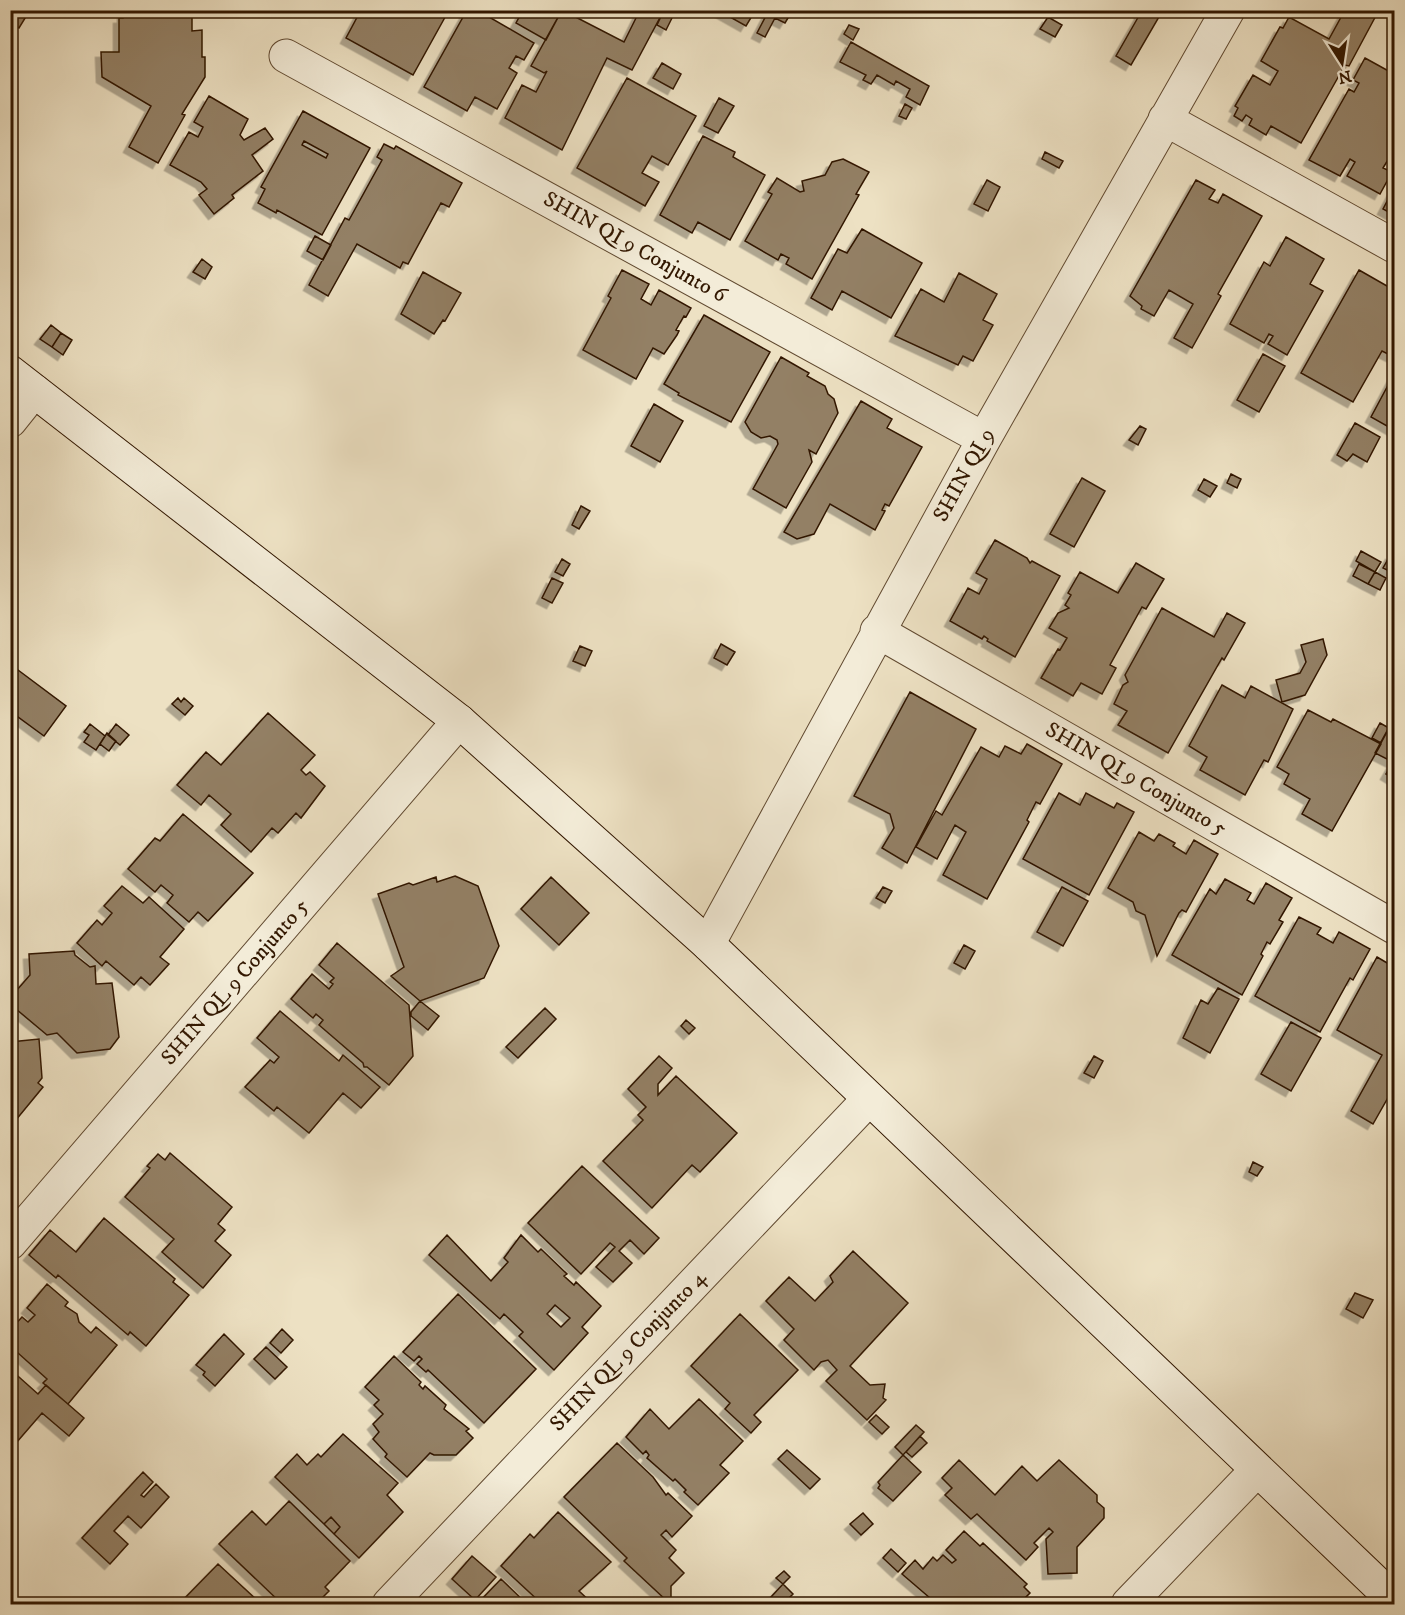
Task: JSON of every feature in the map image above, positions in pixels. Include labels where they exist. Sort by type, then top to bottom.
[{"type":"street","name":"SHIN QI 9","points":[[708,944],[877,631],[1228,10]]},
{"type":"street","name":"SHIN QI 9 Conjunto 6","points":[[286,56],[984,439]]},
{"type":"street","points":[[1165,119],[1395,246]]},
{"type":"street","points":[[10,421],[22,382],[459,721],[708,944],[868,1100],[1395,1600]]},
{"type":"street","name":"SHIN QI 9 Conjunto 5","points":[[877,631],[1395,927]]},
{"type":"street","name":"SHIN QL 9 Conjunto 5","points":[[10,1243],[459,721]]},
{"type":"street","name":"SHIN QL 9 Conjunto 4","points":[[389,1605],[868,1100]]},
{"type":"street","points":[[1128,1605],[1257,1470]]},
{"type":"building","points":[[10,10],[20,10],[27,15],[19,28],[10,23]]},
{"type":"building","points":[[123,10],[192,12],[192,31],[202,30],[205,77],[182,114],[185,115],[158,163],[129,147],[151,106],[102,77],[101,52],[119,52],[119,18],[123,18]]},
{"type":"building","points":[[361,10],[449,10],[413,75],[346,38]]},
{"type":"building","points":[[467,10],[477,10],[534,43],[524,60],[516,56],[509,68],[517,73],[497,109],[475,97],[467,111],[424,87]]},
{"type":"building","points":[[523,10],[562,10],[546,40],[516,23]]},
{"type":"building","points":[[562,10],[624,42],[640,10],[664,10],[632,70],[607,58],[562,150],[505,118],[522,85],[536,92],[547,71],[544,73],[531,66]]},
{"type":"building","points":[[664,10],[674,14],[666,30],[657,25]]},
{"type":"building","points":[[722,10],[749,10],[747,13],[752,16],[746,26],[721,12]]},
{"type":"building","points":[[769,10],[785,10],[791,13],[785,23],[775,18],[765,37],[757,33]]},
{"type":"building","points":[[1139,10],[1163,10],[1131,65],[1116,56],[1140,14]]},
{"type":"building","points":[[1345,10],[1379,10],[1349,66],[1345,65],[1301,143],[1271,126],[1266,135],[1249,125],[1252,119],[1246,115],[1242,121],[1234,116],[1238,108],[1235,106],[1253,75],[1270,85],[1278,71],[1261,61],[1280,27],[1283,28],[1289,17],[1329,39]]},
{"type":"building","points":[[1048,17],[1062,25],[1055,37],[1040,29]]},
{"type":"building","points":[[849,25],[859,29],[853,40],[844,34]]},
{"type":"building","points":[[851,42],[929,86],[920,105],[906,97],[910,89],[896,81],[894,85],[877,75],[871,84],[863,80],[866,75],[840,62]]},
{"type":"building","points":[[1365,58],[1394,74],[1394,150],[1383,168],[1392,172],[1380,194],[1347,176],[1355,162],[1350,159],[1340,176],[1309,160],[1349,89],[1354,92],[1359,83],[1353,80]]},
{"type":"building","points":[[662,63],[681,74],[673,89],[653,78]]},
{"type":"building","points":[[627,78],[696,116],[668,165],[652,156],[642,173],[659,182],[645,206],[577,168]]},
{"type":"building","points":[[209,96],[248,119],[240,135],[244,140],[265,128],[273,139],[252,155],[263,171],[232,195],[234,198],[214,214],[199,195],[207,189],[201,182],[170,165],[189,132],[198,137],[203,127],[194,122]]},
{"type":"building","points":[[719,98],[734,106],[718,133],[704,126]]},
{"type":"building","points":[[905,104],[912,108],[906,119],[899,116]]},
{"type":"building","points":[[303,111],[370,148],[322,235],[277,210],[276,213],[258,203],[265,189],[261,187]],"holes":[[[304,141],[328,154],[326,158],[302,145]]]},
{"type":"building","points":[[703,136],[735,152],[733,157],[765,175],[730,240],[698,222],[692,233],[660,215]]},
{"type":"building","points":[[384,144],[394,149],[396,146],[462,183],[449,207],[441,203],[408,264],[403,262],[400,268],[357,244],[328,296],[309,285],[345,218],[349,220],[382,160],[377,157]]},
{"type":"building","points":[[1045,152],[1063,161],[1059,168],[1042,159]]},
{"type":"building","points":[[843,159],[869,172],[856,194],[859,195],[812,279],[786,264],[789,258],[781,254],[778,260],[745,241],[772,194],[768,192],[777,178],[800,192],[804,191],[802,181],[825,175],[832,162]]},
{"type":"building","points":[[987,180],[1000,187],[988,211],[974,204]]},
{"type":"building","points":[[1196,180],[1215,190],[1209,199],[1218,203],[1223,194],[1262,216],[1218,294],[1221,296],[1192,348],[1174,338],[1193,304],[1169,290],[1154,316],[1141,309],[1142,306],[1130,296]]},
{"type":"building","points":[[1394,188],[1394,215],[1383,209]]},
{"type":"building","points":[[862,229],[922,263],[891,318],[842,291],[832,310],[811,298],[838,249],[847,253]]},
{"type":"building","points":[[315,236],[331,245],[323,260],[307,251]]},
{"type":"building","points":[[1286,237],[1324,259],[1310,284],[1323,291],[1287,355],[1268,344],[1273,336],[1269,334],[1264,343],[1230,324],[1264,262],[1270,266]]},
{"type":"building","points":[[202,259],[212,267],[205,279],[193,272]]},
{"type":"building","points":[[622,270],[649,284],[641,299],[651,305],[659,290],[691,308],[686,317],[684,316],[676,330],[679,331],[677,335],[664,354],[653,348],[636,379],[583,350],[611,298],[608,296]]},
{"type":"building","points":[[1359,270],[1394,290],[1394,352],[1392,356],[1382,351],[1353,402],[1301,373]]},
{"type":"building","points":[[423,272],[461,293],[445,321],[443,320],[434,334],[401,314]]},
{"type":"building","points":[[959,273],[997,294],[983,320],[993,325],[973,361],[963,356],[958,365],[895,336],[921,289],[944,302]]},
{"type":"building","points":[[704,315],[770,352],[731,422],[678,395],[679,393],[664,384]]},
{"type":"building","points":[[51,325],[61,333],[52,347],[40,339]]},
{"type":"building","points":[[61,333],[72,340],[63,355],[52,347]]},
{"type":"building","points":[[1263,354],[1285,366],[1259,412],[1237,400]]},
{"type":"building","points":[[781,357],[809,373],[807,376],[825,386],[828,394],[834,399],[838,413],[816,454],[809,450],[812,462],[786,508],[753,489],[778,444],[777,440],[770,436],[761,438],[751,432],[745,422]]},
{"type":"building","points":[[1394,374],[1394,430],[1371,417]]},
{"type":"building","points":[[861,401],[892,419],[887,428],[922,447],[889,506],[885,504],[882,510],[885,511],[875,530],[830,504],[814,534],[797,539],[784,532]]},
{"type":"building","points":[[654,404],[683,421],[660,462],[631,446]]},
{"type":"building","points":[[1355,423],[1380,437],[1367,462],[1353,454],[1347,461],[1337,455]]},
{"type":"building","points":[[1140,426],[1146,429],[1138,445],[1129,440]]},
{"type":"building","points":[[1231,474],[1241,479],[1237,488],[1227,483]]},
{"type":"building","points":[[1082,478],[1105,491],[1074,547],[1050,534]]},
{"type":"building","points":[[1204,479],[1217,486],[1210,497],[1198,490]]},
{"type":"building","points":[[581,506],[590,511],[579,529],[572,525]]},
{"type":"building","points":[[995,540],[1027,558],[1030,563],[1032,561],[1060,576],[1015,657],[987,641],[988,639],[984,636],[982,639],[950,621],[968,588],[979,594],[987,579],[976,573]]},
{"type":"building","points":[[1361,551],[1381,562],[1375,572],[1356,561]]},
{"type":"building","points":[[1391,554],[1394,556],[1394,566],[1391,572],[1383,568]]},
{"type":"building","points":[[562,559],[570,564],[563,576],[555,572]]},
{"type":"building","points":[[1136,563],[1164,579],[1146,609],[1142,607],[1110,665],[1116,668],[1102,694],[1081,683],[1073,696],[1041,678],[1067,638],[1049,628],[1058,613],[1069,608],[1065,605],[1071,595],[1068,593],[1080,572],[1118,593]]},
{"type":"building","points":[[1359,564],[1375,572],[1368,584],[1353,576]]},
{"type":"building","points":[[1375,572],[1386,578],[1380,590],[1368,584]]},
{"type":"building","points":[[552,578],[563,583],[552,603],[542,598]]},
{"type":"building","points":[[1162,608],[1214,637],[1227,613],[1245,623],[1224,660],[1222,658],[1168,753],[1118,725],[1127,711],[1114,704],[1123,685],[1128,682],[1125,675]]},
{"type":"building","points":[[1323,639],[1327,655],[1305,695],[1282,702],[1276,680],[1300,673],[1306,662],[1301,645]]},
{"type":"building","points":[[721,644],[735,652],[727,665],[714,658]]},
{"type":"building","points":[[580,646],[592,651],[585,666],[573,661]]},
{"type":"building","points":[[10,664],[66,706],[44,736],[10,711]]},
{"type":"building","points":[[1222,685],[1245,698],[1251,686],[1293,709],[1268,762],[1264,760],[1245,795],[1200,770],[1207,757],[1189,746]]},
{"type":"building","points":[[910,692],[976,729],[907,863],[882,848],[894,828],[890,814],[854,796]]},
{"type":"building","points":[[178,698],[181,702],[184,698],[193,706],[185,715],[172,704]]},
{"type":"building","points":[[1308,710],[1331,722],[1333,719],[1381,744],[1332,831],[1302,814],[1310,799],[1284,784],[1289,774],[1277,767]]},
{"type":"building","points":[[268,713],[315,755],[301,770],[306,775],[310,772],[325,786],[301,818],[296,813],[278,833],[272,828],[251,852],[221,825],[231,814],[209,795],[201,805],[177,785],[206,752],[221,765]]},
{"type":"building","points":[[1394,718],[1394,779],[1386,774],[1393,762],[1375,753]]},
{"type":"building","points":[[1380,723],[1389,728],[1381,743],[1372,738]]},
{"type":"building","points":[[90,724],[105,736],[96,750],[84,742],[89,735],[84,732]]},
{"type":"building","points":[[116,724],[129,735],[120,745],[108,735]]},
{"type":"building","points":[[107,733],[116,741],[109,751],[100,744]]},
{"type":"building","points":[[1027,744],[1062,764],[1040,804],[1036,802],[1027,820],[1029,822],[987,899],[943,875],[966,832],[955,825],[937,859],[916,847],[936,811],[942,815],[981,747],[999,757],[1005,746],[1021,754]]},
{"type":"building","points":[[1059,793],[1080,805],[1086,793],[1114,808],[1117,803],[1134,812],[1089,895],[1023,859]]},
{"type":"building","points":[[183,814],[253,873],[208,921],[198,912],[189,922],[167,903],[173,895],[161,885],[155,892],[128,869],[155,838],[160,841]]},
{"type":"building","points":[[1139,832],[1154,841],[1159,834],[1175,843],[1173,846],[1186,854],[1194,840],[1218,854],[1186,912],[1182,910],[1179,913],[1157,956],[1145,915],[1136,911],[1133,902],[1108,888]]},
{"type":"building","points":[[455,876],[478,886],[499,946],[484,978],[420,1001],[391,976],[404,967],[378,894],[409,883],[413,885],[436,877],[437,882]]},
{"type":"building","points":[[551,877],[589,913],[559,945],[521,909]]},
{"type":"building","points":[[1225,879],[1251,893],[1247,900],[1254,904],[1266,883],[1292,898],[1279,920],[1283,922],[1270,944],[1267,942],[1261,954],[1263,956],[1242,995],[1172,955],[1210,889],[1216,894]]},
{"type":"building","points":[[122,886],[143,903],[149,897],[184,929],[160,957],[169,964],[150,985],[141,977],[134,985],[106,961],[102,966],[77,943],[97,920],[102,925],[112,913],[104,906]]},
{"type":"building","points":[[883,887],[892,891],[885,903],[876,898]]},
{"type":"building","points":[[1062,887],[1088,901],[1063,946],[1037,932]]},
{"type":"building","points":[[1299,917],[1321,928],[1317,934],[1333,943],[1339,932],[1370,949],[1353,980],[1350,978],[1320,1032],[1255,996]]},
{"type":"building","points":[[337,943],[409,1005],[413,1056],[389,1085],[364,1067],[363,1063],[319,1025],[323,1020],[316,1014],[313,1018],[291,999],[312,974],[329,989],[333,984],[330,982],[334,978],[319,965]]},
{"type":"building","points":[[964,945],[975,951],[965,969],[954,963]]},
{"type":"building","points":[[74,951],[75,955],[90,967],[95,966],[96,984],[112,983],[119,1037],[110,1049],[77,1053],[57,1033],[47,1035],[10,1004],[10,998],[30,975],[29,954]]},
{"type":"building","points":[[1377,957],[1394,967],[1394,1087],[1373,1124],[1351,1111],[1382,1055],[1337,1030]]},
{"type":"building","points":[[1218,988],[1239,999],[1210,1053],[1183,1038],[1201,1000],[1208,1004]]},
{"type":"building","points":[[420,1001],[439,1016],[428,1030],[411,1016],[411,1012]]},
{"type":"building","points":[[545,1008],[556,1019],[518,1058],[506,1047]]},
{"type":"building","points":[[280,1011],[339,1061],[343,1055],[380,1087],[361,1108],[343,1093],[309,1133],[277,1107],[274,1111],[245,1087],[270,1060],[274,1063],[279,1057],[257,1038]]},
{"type":"building","points":[[686,1020],[695,1028],[689,1034],[681,1026]]},
{"type":"building","points":[[1291,1022],[1321,1038],[1291,1091],[1261,1074]]},
{"type":"building","points":[[39,1039],[42,1078],[38,1083],[43,1087],[11,1126],[10,1042]]},
{"type":"building","points":[[659,1056],[672,1068],[658,1084],[658,1095],[676,1076],[737,1133],[700,1172],[692,1165],[652,1208],[603,1161],[643,1120],[638,1115],[646,1107],[628,1089]]},
{"type":"building","points":[[1094,1056],[1103,1061],[1094,1078],[1084,1073]]},
{"type":"building","points":[[170,1153],[232,1207],[218,1224],[225,1230],[215,1241],[231,1255],[203,1288],[162,1252],[174,1239],[125,1197],[150,1168],[147,1166],[158,1154],[165,1160]]},
{"type":"building","points":[[1253,1162],[1263,1167],[1257,1176],[1249,1172]]},
{"type":"building","points":[[582,1166],[659,1238],[644,1254],[630,1240],[619,1251],[632,1263],[613,1282],[596,1267],[615,1247],[610,1243],[581,1274],[528,1223]]},
{"type":"building","points":[[104,1218],[175,1279],[173,1282],[189,1295],[146,1346],[130,1332],[128,1335],[58,1275],[56,1278],[29,1255],[50,1230],[76,1252]]},
{"type":"building","points":[[447,1235],[491,1281],[508,1262],[504,1258],[521,1235],[538,1252],[541,1249],[567,1274],[564,1276],[574,1285],[576,1282],[601,1306],[582,1327],[588,1333],[554,1370],[519,1336],[523,1332],[504,1314],[500,1319],[429,1255]],"holes":[[[555,1305],[570,1318],[561,1327],[547,1314]]]},
{"type":"building","points":[[853,1251],[908,1303],[850,1366],[870,1385],[885,1384],[883,1398],[886,1400],[867,1420],[826,1381],[837,1370],[828,1360],[821,1362],[814,1370],[784,1340],[794,1329],[766,1301],[789,1277],[815,1301],[833,1282],[830,1276]]},
{"type":"building","points":[[47,1284],[68,1302],[65,1306],[77,1314],[79,1322],[91,1333],[96,1327],[117,1345],[68,1404],[43,1383],[47,1379],[18,1353],[14,1358],[10,1354],[10,1330],[22,1317],[28,1322],[35,1315],[27,1308]]},
{"type":"building","points":[[1355,1293],[1373,1300],[1363,1318],[1346,1309]]},
{"type":"building","points":[[458,1294],[536,1369],[484,1423],[428,1370],[426,1372],[417,1364],[422,1359],[419,1356],[414,1361],[403,1352]]},
{"type":"building","points":[[740,1314],[798,1370],[754,1415],[761,1422],[751,1433],[725,1409],[730,1403],[691,1366]]},
{"type":"building","points":[[282,1329],[293,1340],[281,1353],[270,1343]]},
{"type":"building","points":[[224,1334],[244,1354],[215,1386],[203,1375],[205,1372],[196,1365]]},
{"type":"building","points":[[266,1347],[287,1367],[275,1379],[254,1359]]},
{"type":"building","points":[[394,1356],[421,1382],[419,1385],[423,1389],[425,1386],[446,1405],[444,1409],[469,1429],[466,1431],[473,1438],[456,1455],[430,1453],[407,1477],[385,1457],[387,1454],[373,1439],[379,1432],[373,1424],[383,1414],[374,1405],[379,1400],[365,1387]]},
{"type":"building","points":[[10,1369],[38,1394],[46,1385],[84,1418],[69,1436],[42,1413],[10,1450]]},
{"type":"building","points":[[699,1399],[743,1441],[720,1465],[729,1473],[698,1505],[684,1492],[686,1490],[675,1479],[673,1481],[647,1458],[649,1455],[646,1451],[643,1454],[626,1437],[650,1409],[669,1429]]},
{"type":"building","points":[[876,1415],[889,1427],[882,1434],[869,1422]]},
{"type":"building","points":[[916,1425],[924,1432],[903,1455],[895,1447]]},
{"type":"building","points":[[343,1434],[398,1483],[387,1495],[403,1512],[359,1558],[334,1534],[340,1527],[331,1517],[324,1524],[275,1477],[297,1454],[307,1465],[318,1454],[321,1457]]},
{"type":"building","points":[[920,1436],[927,1443],[912,1457],[906,1452]]},
{"type":"building","points":[[617,1443],[653,1477],[666,1495],[668,1493],[692,1516],[672,1537],[666,1530],[661,1535],[676,1550],[669,1558],[684,1573],[671,1586],[671,1598],[667,1601],[624,1561],[627,1558],[564,1497]]},
{"type":"building","points":[[787,1450],[820,1479],[810,1489],[778,1459]]},
{"type":"building","points":[[903,1455],[921,1472],[893,1501],[878,1488],[880,1485],[878,1482]]},
{"type":"building","points":[[959,1460],[995,1495],[1022,1466],[1037,1481],[1059,1460],[1097,1495],[1097,1502],[1104,1508],[1104,1518],[1077,1547],[1077,1573],[1048,1574],[1046,1539],[1053,1532],[1049,1528],[1034,1543],[1038,1547],[1026,1560],[977,1514],[971,1519],[945,1495],[952,1488],[942,1478]]},
{"type":"building","points":[[143,1472],[153,1482],[141,1495],[144,1497],[156,1484],[169,1497],[141,1528],[128,1516],[114,1531],[128,1544],[110,1564],[82,1538]]},
{"type":"building","points":[[289,1501],[350,1561],[325,1587],[329,1591],[316,1604],[282,1604],[219,1544],[252,1511],[266,1525]]},
{"type":"building","points":[[558,1512],[611,1562],[579,1591],[593,1604],[542,1604],[501,1566],[530,1534],[534,1538]]},
{"type":"building","points":[[863,1513],[873,1524],[861,1535],[850,1524]]},
{"type":"building","points":[[331,1517],[340,1527],[334,1534],[324,1524]]},
{"type":"building","points":[[964,1531],[980,1546],[983,1543],[1027,1584],[1024,1587],[1030,1593],[1025,1598],[1032,1604],[937,1604],[902,1574],[915,1560],[923,1569],[933,1557],[937,1561],[943,1555],[952,1563],[956,1560],[946,1550]]},
{"type":"building","points":[[891,1549],[906,1563],[898,1572],[883,1558]]},
{"type":"building","points":[[472,1556],[496,1577],[475,1600],[452,1579]]},
{"type":"building","points":[[218,1564],[259,1602],[256,1604],[179,1604]]},
{"type":"building","points":[[784,1571],[790,1577],[783,1584],[776,1578]]},
{"type":"building","points":[[501,1579],[527,1604],[477,1604]]},
{"type":"building","points":[[783,1584],[793,1594],[783,1604],[779,1604],[771,1597]]}]
